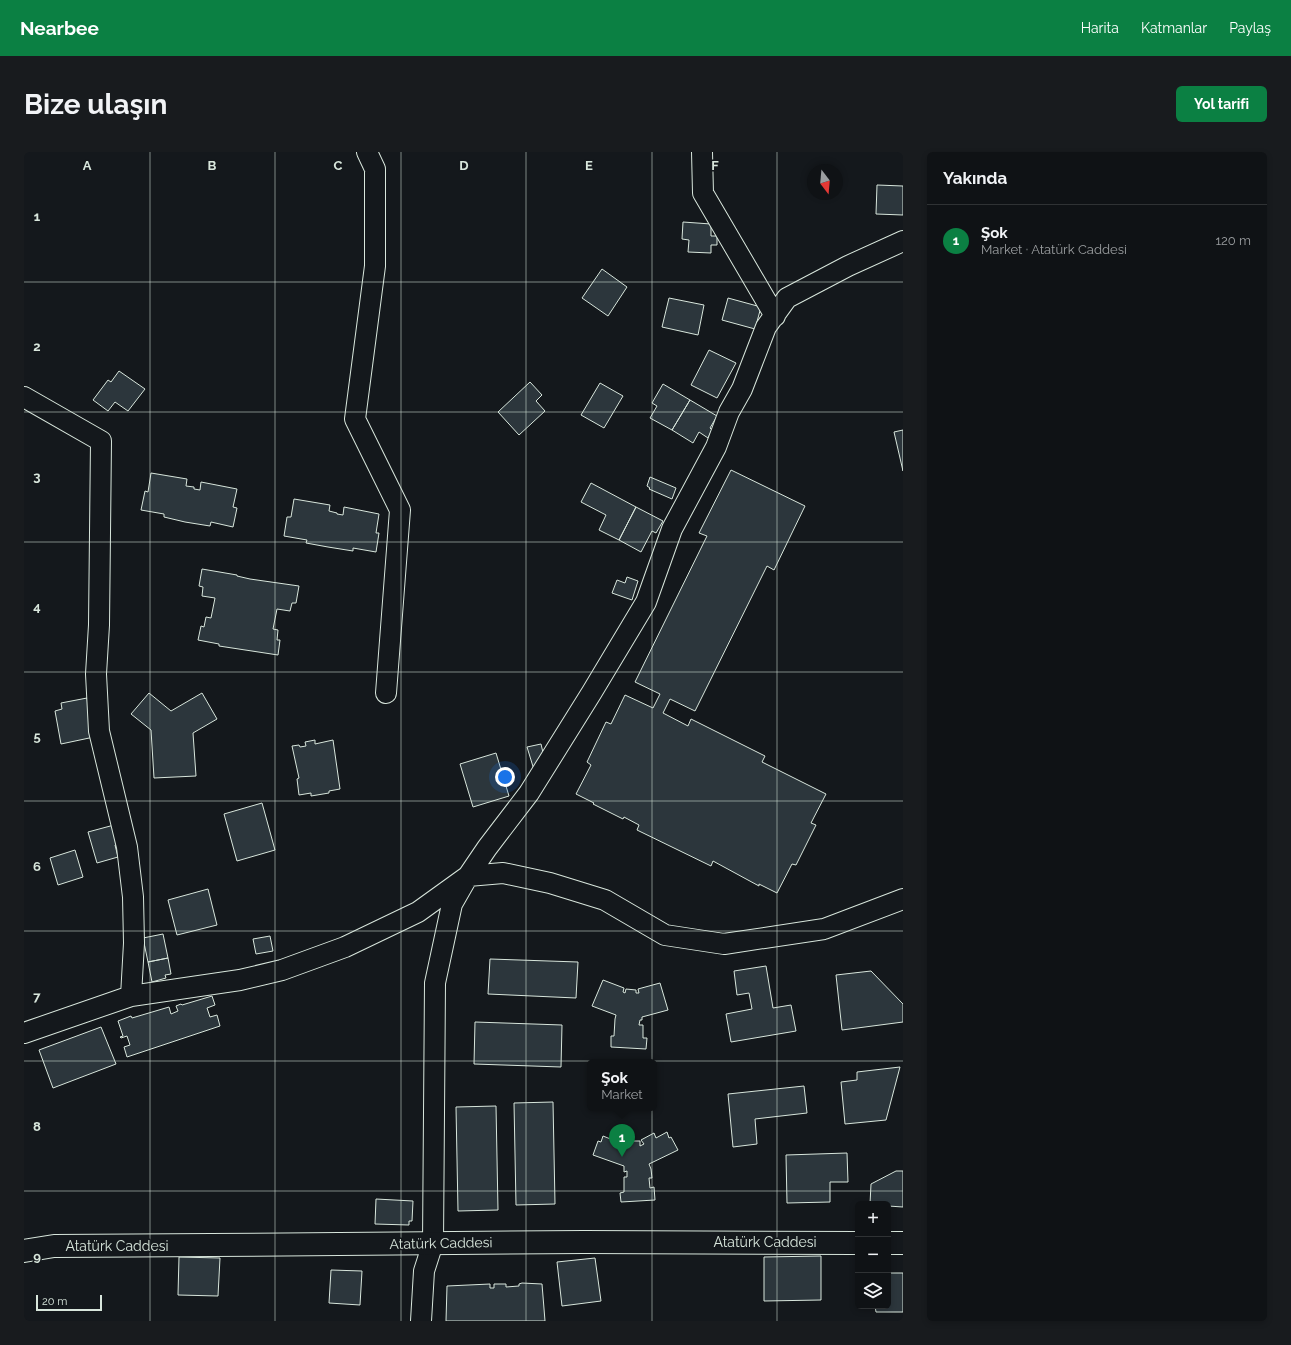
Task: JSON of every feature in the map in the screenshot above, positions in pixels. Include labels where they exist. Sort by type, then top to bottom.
[{"type":"street","points":[[367,152],[375,169],[375,266],[355,419],[400,510],[386,693]]},
{"type":"street","points":[[702,152],[703,193],[774,316]]},
{"type":"street","points":[[420,1321],[424,1271],[433,1243],[435,983],[452,904],[468,876],[533,787],[646,602],[672,529],[716,447],[729,412],[742,389],[766,327],[787,298],[848,266],[903,241]]},
{"type":"street","points":[[24,397],[101,442],[99,625],[96,674],[99,731],[127,847],[133,897],[134,943],[131,996]]},
{"type":"street","points":[[24,1033],[131,996],[240,980],[282,970],[345,947],[418,912],[468,876],[503,873],[550,883],[605,900],[665,935],[724,944],[824,929],[903,899]]},
{"type":"street","name":"Atatürk Caddesi","points":[[24,1251],[54,1246],[576,1242],[855,1243]]},
{"type":"street","points":[[891,1243],[903,1243]]},
{"type":"building","points":[[877,185],[903,186],[903,215],[876,214]]},
{"type":"building","points":[[683,222],[711,224],[711,236],[717,236],[717,245],[711,245],[711,253],[688,252],[689,240],[682,239]]},
{"type":"building","points":[[602,269],[627,287],[608,316],[582,298]]},
{"type":"building","points":[[669,298],[704,305],[698,335],[662,327]]},
{"type":"building","points":[[728,298],[761,307],[755,329],[722,320]]},
{"type":"building","points":[[709,350],[736,363],[717,398],[691,385]]},
{"type":"building","points":[[119,371],[145,389],[128,411],[115,402],[108,411],[93,400],[108,380],[111,382]]},
{"type":"building","points":[[530,382],[542,395],[536,401],[545,411],[519,435],[498,412]]},
{"type":"building","points":[[600,383],[623,396],[604,428],[581,415]]},
{"type":"building","points":[[663,384],[690,400],[672,430],[650,418],[657,406],[652,403]]},
{"type":"building","points":[[690,400],[717,416],[710,428],[712,430],[708,438],[699,432],[693,443],[672,430]]},
{"type":"building","points":[[903,430],[903,471],[894,432]]},
{"type":"building","points":[[731,470],[805,506],[774,570],[767,566],[695,711],[670,699],[663,713],[688,726],[691,719],[765,756],[762,762],[826,794],[811,823],[816,825],[796,865],[792,864],[777,893],[759,884],[759,886],[713,861],[711,866],[637,830],[639,825],[624,817],[623,819],[576,794],[591,765],[587,762],[606,722],[611,724],[625,695],[653,708],[660,694],[635,682],[707,536],[699,533]]},
{"type":"building","points":[[151,473],[187,479],[186,486],[194,487],[194,489],[200,490],[201,482],[237,489],[233,507],[237,508],[233,527],[211,522],[210,526],[185,522],[164,517],[164,514],[141,510],[145,491],[148,492]]},
{"type":"building","points":[[650,477],[676,488],[672,499],[649,489],[650,488],[647,486]]},
{"type":"building","points":[[591,483],[636,507],[619,540],[599,530],[606,515],[581,502]]},
{"type":"building","points":[[294,499],[330,505],[329,511],[337,514],[343,515],[344,507],[379,514],[376,533],[379,533],[376,552],[353,548],[353,551],[328,547],[306,543],[307,540],[284,536],[287,517],[291,517]]},
{"type":"building","points":[[636,507],[663,521],[656,533],[652,531],[641,552],[619,540]]},
{"type":"building","points":[[202,569],[237,575],[250,579],[299,586],[296,603],[292,603],[290,611],[277,609],[273,629],[278,630],[277,640],[280,640],[278,655],[219,646],[219,644],[198,640],[201,626],[204,627],[206,617],[211,618],[215,598],[202,596],[203,587],[199,586]]},
{"type":"building","points":[[627,577],[638,581],[632,600],[612,593],[617,580],[625,583]]},
{"type":"building","points":[[149,693],[171,711],[202,693],[217,719],[193,733],[196,776],[154,778],[151,730],[131,714]]},
{"type":"building","points":[[87,698],[94,737],[61,744],[55,711],[62,709],[61,703]]},
{"type":"building","points":[[315,740],[315,744],[333,740],[340,789],[329,791],[329,793],[311,796],[311,793],[299,795],[297,779],[299,778],[292,746],[306,746],[305,742]]},
{"type":"building","points":[[541,744],[544,757],[535,773],[527,747]]},
{"type":"building","points":[[496,753],[509,796],[473,807],[460,764]]},
{"type":"building","points":[[262,803],[275,850],[237,861],[224,814]]},
{"type":"building","points":[[114,825],[119,844],[115,845],[118,857],[97,863],[88,832]]},
{"type":"building","points":[[75,850],[83,877],[58,885],[50,858]]},
{"type":"building","points":[[208,889],[217,925],[177,935],[168,900]]},
{"type":"building","points":[[163,934],[168,958],[148,962],[143,938]]},
{"type":"building","points":[[270,936],[273,951],[256,954],[253,939]]},
{"type":"building","points":[[168,958],[171,974],[165,975],[166,978],[152,982],[148,962]]},
{"type":"building","points":[[490,959],[578,962],[576,998],[488,994]]},
{"type":"building","points":[[766,966],[773,1008],[791,1005],[796,1031],[731,1042],[726,1014],[752,1009],[749,993],[737,995],[734,971]]},
{"type":"building","points":[[871,971],[903,1004],[903,1022],[842,1030],[836,975]]},
{"type":"building","points":[[603,980],[624,988],[623,992],[625,993],[626,989],[636,990],[636,993],[639,993],[638,989],[660,983],[668,1010],[642,1017],[642,1020],[640,1020],[639,1025],[643,1025],[643,1038],[647,1038],[646,1049],[611,1047],[611,1036],[614,1036],[616,1015],[592,1006]]},
{"type":"building","points":[[212,996],[215,1005],[207,1008],[210,1017],[217,1015],[220,1026],[127,1057],[124,1047],[130,1045],[127,1036],[120,1037],[123,1036],[118,1021],[131,1016],[132,1018],[169,1007],[171,1014],[178,1011],[176,1006]]},
{"type":"building","points":[[475,1022],[562,1025],[561,1067],[474,1064]]},
{"type":"building","points":[[101,1027],[116,1064],[53,1088],[39,1050]]},
{"type":"building","points":[[900,1067],[886,1120],[845,1124],[841,1082],[857,1080],[857,1072]]},
{"type":"building","points":[[804,1086],[807,1113],[755,1119],[757,1144],[733,1147],[728,1094]]},
{"type":"building","points":[[553,1102],[555,1204],[516,1205],[514,1103]]},
{"type":"building","points":[[496,1106],[498,1210],[458,1211],[456,1107]]},
{"type":"building","points":[[667,1132],[669,1138],[671,1137],[678,1150],[649,1164],[652,1178],[649,1178],[650,1188],[654,1187],[655,1200],[621,1202],[620,1193],[624,1192],[624,1177],[627,1177],[627,1171],[624,1172],[624,1166],[593,1155],[598,1141],[601,1142],[603,1136],[613,1140],[615,1135],[628,1140],[627,1145],[630,1146],[630,1141],[640,1141],[640,1146],[644,1144],[641,1140],[654,1133],[656,1138]]},
{"type":"building","points":[[847,1153],[848,1182],[830,1182],[830,1202],[787,1203],[786,1155]]},
{"type":"building","points":[[896,1171],[903,1171],[903,1207],[891,1206],[891,1201],[870,1201],[871,1184]]},
{"type":"building","points":[[376,1199],[413,1201],[412,1221],[409,1221],[409,1225],[375,1224]]},
{"type":"building","points":[[821,1256],[821,1300],[764,1301],[764,1257]]},
{"type":"building","points":[[179,1257],[220,1258],[218,1296],[178,1295]]},
{"type":"building","points":[[595,1258],[601,1301],[562,1306],[557,1262]]},
{"type":"building","points":[[331,1270],[362,1271],[360,1305],[329,1303]]},
{"type":"building","points":[[891,1273],[903,1273],[903,1312],[876,1312],[876,1309],[891,1309]]},
{"type":"building","points":[[490,1284],[490,1288],[494,1288],[494,1284],[506,1284],[506,1287],[519,1286],[519,1284],[542,1284],[545,1321],[446,1321],[447,1286]]},
{"type":"place","name":"Şok","points":[[622,1157]]}]
